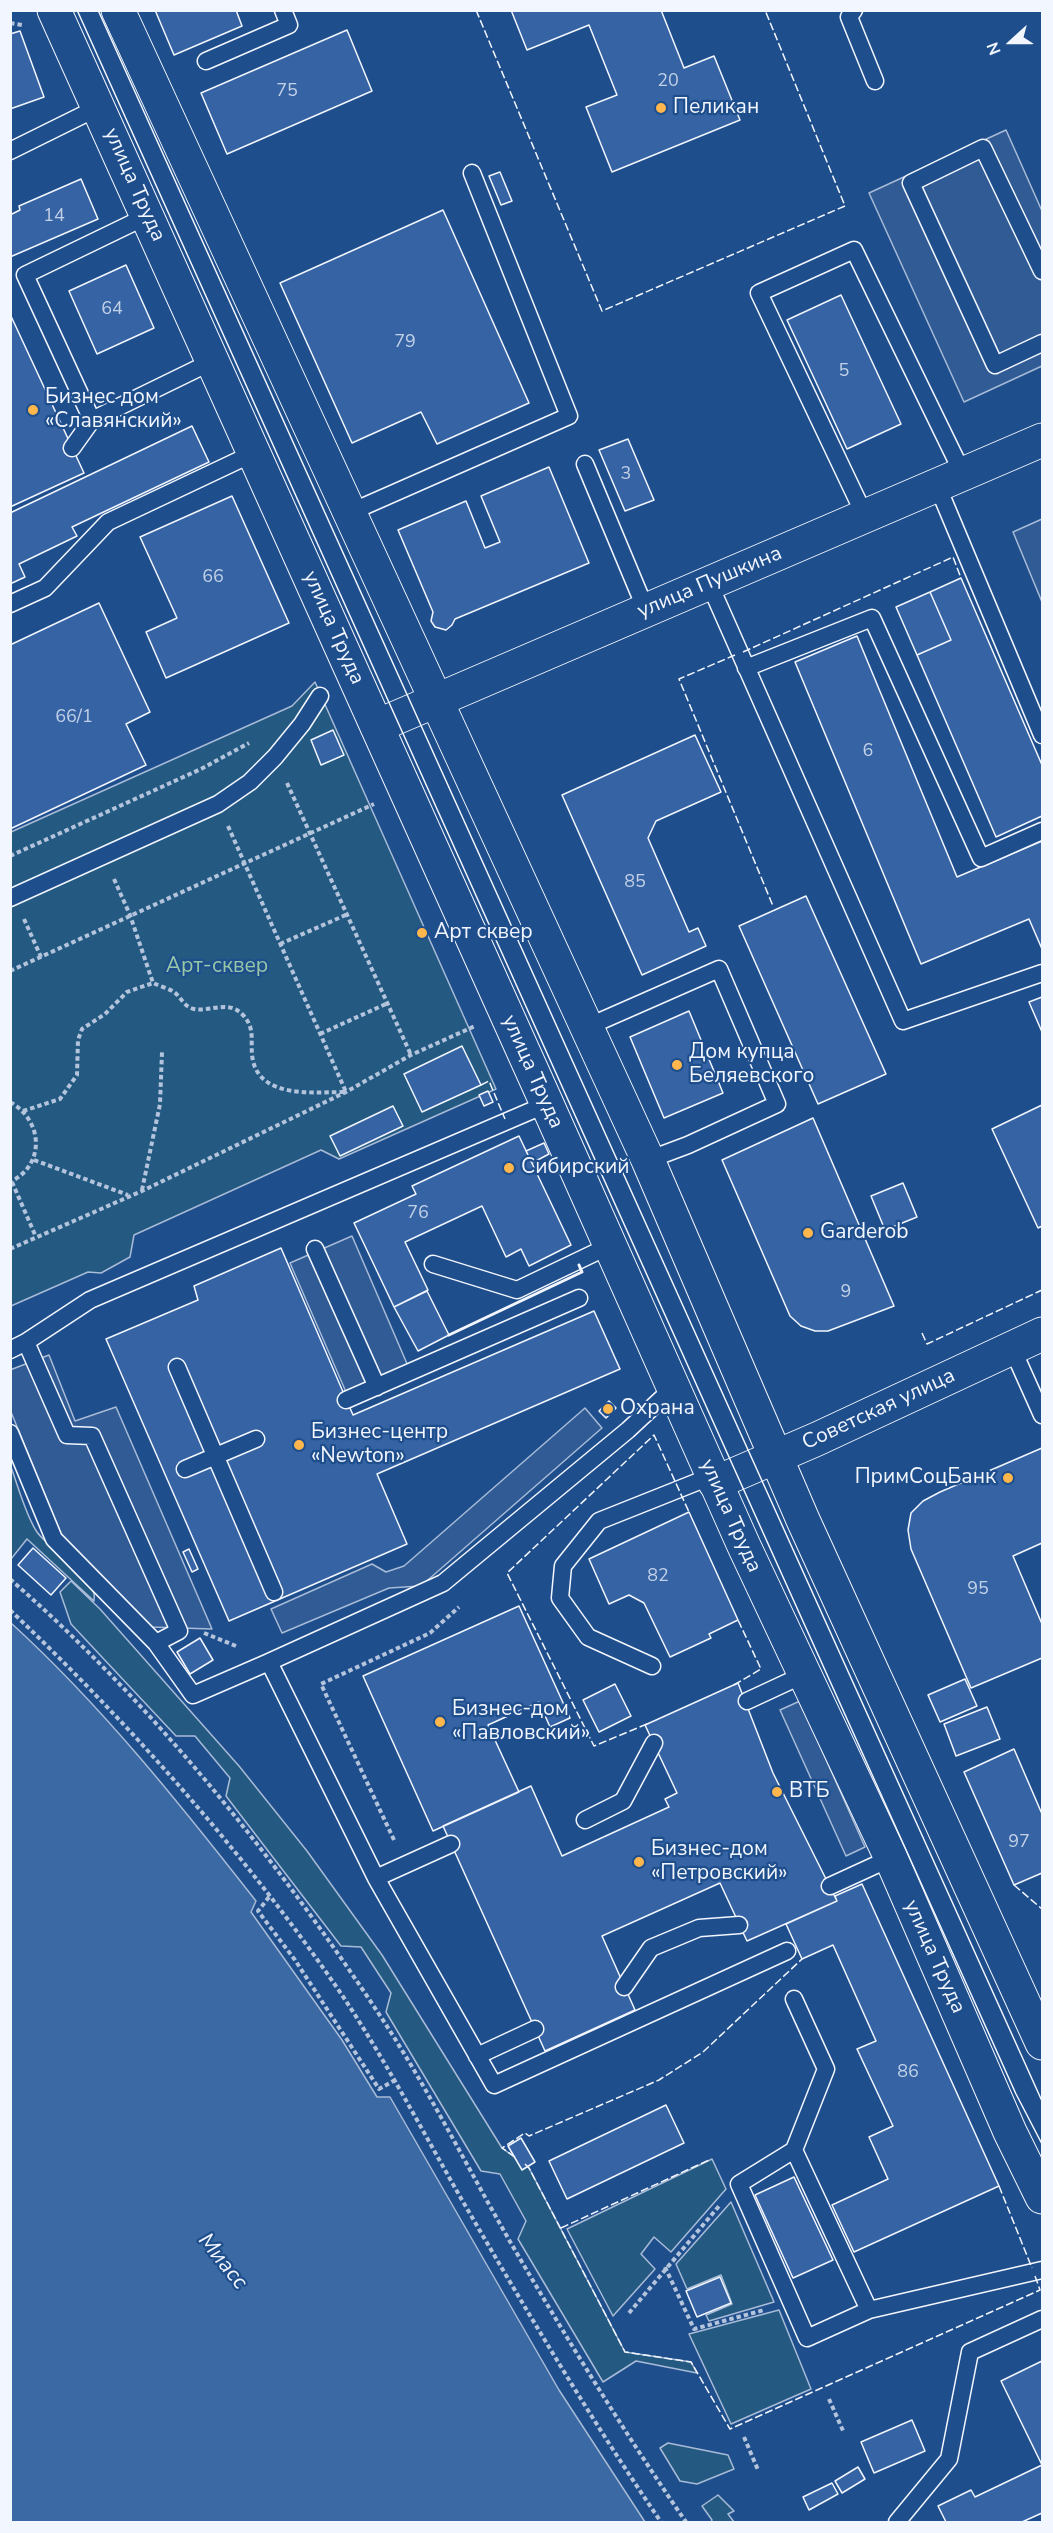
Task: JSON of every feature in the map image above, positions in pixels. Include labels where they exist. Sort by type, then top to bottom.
[{"type":"main road","name":"улица Труда","points":[[54,10],[714,1480],[803,1675],[891,1858],[1007,2124],[1042,2197]]},
{"type":"main road","points":[[118,10],[648,1160],[775,1457],[1042,2043]]},
{"type":"main road","name":"улица Пушкина","points":[[377,726],[1042,440]]},
{"type":"main road","name":"Советская улица","points":[[714,1480],[775,1457],[1042,1334]]},
{"type":"lane","points":[[206,61],[289,25],[283,10]]},
{"type":"lane","points":[[854,10],[849,16],[875,81]]},
{"type":"lane","points":[[10,151],[99,107]]},
{"type":"lane","points":[[1042,271],[983,148],[911,183],[995,365],[1042,343]]},
{"type":"lane","points":[[351,512],[570,416],[472,173]]},
{"type":"lane","points":[[92,420],[18,279],[147,216]]},
{"type":"lane","points":[[865,516],[759,293],[854,250],[950,480],[1042,735]]},
{"type":"lane","points":[[72,448],[92,420],[213,361]]},
{"type":"lane","points":[[10,604],[45,588],[108,522],[254,453]]},
{"type":"lane","points":[[585,464],[646,610]]},
{"type":"lane","points":[[709,583],[903,1021],[1042,973]]},
{"type":"lane","points":[[746,668],[872,618],[981,858],[1042,831]]},
{"type":"lane","points":[[10,898],[218,804],[250,782],[275,757],[302,724],[320,696]]},
{"type":"lane","points":[[587,1027],[719,969],[777,1104],[688,1145],[648,1160]]},
{"type":"lane","points":[[10,1350],[90,1300],[547,1104]]},
{"type":"lane","points":[[433,1264],[517,1290],[609,1246]]},
{"type":"lane","points":[[315,1250],[377,1387]]},
{"type":"lane","points":[[346,1400],[579,1298]]},
{"type":"lane","points":[[26,1342],[67,1435],[92,1436],[179,1631],[156,1643]]},
{"type":"lane","points":[[1012,1348],[1042,1415]]},
{"type":"lane","points":[[177,1366],[274,1592]]},
{"type":"lane","points":[[10,1433],[54,1539],[156,1643],[193,1695],[443,1583],[628,1430],[673,1388]]},
{"type":"lane","points":[[185,1469],[256,1439]]},
{"type":"lane","points":[[652,1666],[588,1637],[560,1598],[563,1566],[599,1521],[714,1480]]},
{"type":"lane","points":[[269,1662],[376,1878],[494,2085],[788,1951]]},
{"type":"lane","points":[[747,1701],[803,1675]]},
{"type":"lane","points":[[585,1820],[623,1801],[654,1743]]},
{"type":"lane","points":[[376,1878],[451,1844]]},
{"type":"lane","points":[[830,1886],[891,1858]]},
{"type":"lane","points":[[624,1987],[651,1948],[699,1928],[739,1925]]},
{"type":"lane","points":[[794,1999],[826,2069],[794,2150],[739,2184],[807,2338],[869,2310],[1042,2270]]},
{"type":"lane","points":[[477,2056],[535,2029]]},
{"type":"lane","points":[[794,2150],[869,2310]]},
{"type":"lane","points":[[897,2523],[949,2459],[970,2352],[1042,2319]]},
{"type":"path","points":[[10,856],[201,769],[263,735],[311,834],[411,1055]]},
{"type":"path","points":[[201,769],[346,1092]]},
{"type":"path","points":[[10,971],[380,801]]},
{"type":"path","points":[[88,820],[130,915],[153,983]]},
{"type":"path","points":[[280,944],[348,914]]},
{"type":"path","points":[[23,1111],[60,1099],[77,1075],[78,1040],[82,1029],[105,1014],[127,992],[153,983],[175,992],[185,1005],[194,1009],[224,1006],[240,1011],[251,1025],[253,1061],[262,1077],[282,1089],[346,1092]]},
{"type":"path","points":[[320,1034],[388,1003]]},
{"type":"path","points":[[10,1249],[142,1191],[346,1092],[411,1055],[482,1023]]},
{"type":"path","points":[[142,1191],[160,1104],[162,1052]]},
{"type":"path","points":[[10,1102],[30,1119],[37,1139],[34,1160],[20,1177],[11,1182],[36,1237]]},
{"type":"path","points":[[34,1160],[129,1196]]},
{"type":"path","points":[[10,1579],[54,1617],[120,1684],[222,1801],[299,1902],[377,2012],[574,2349],[686,2523]]},
{"type":"path","points":[[399,1850],[321,1684],[430,1633],[465,1602]]},
{"type":"path","points":[[10,1610],[91,1687],[190,1799],[269,1897],[342,1995],[395,2080],[583,2407],[661,2523]]},
{"type":"path","points":[[179,1631],[208,1634],[269,1662]]},
{"type":"path","points":[[269,1897],[258,1911],[295,1960],[379,2088],[395,2080]]},
{"type":"path","points":[[629,2313],[739,2184]]},
{"type":"path","points":[[666,2267],[694,2329],[791,2302]]},
{"type":"path","points":[[829,2399],[844,2433]]},
{"type":"path","points":[[744,2437],[758,2470]]},
{"type":"green space","name":"Арт-сквер","points":[[315,682],[496,1089],[339,1159],[321,1150],[134,1235],[130,1257],[101,1273],[88,1272],[11,1306],[11,832],[292,706]]},
{"type":"green space","points":[[11,1467],[37,1532],[82,1573],[94,1591],[94,1601],[27,1539],[11,1559]]},
{"type":"green space","points":[[71,1581],[100,1609],[239,1766],[307,1851],[382,1955],[502,2148],[529,2168],[625,2352],[691,2362],[697,2373],[636,2361],[603,2382],[518,2239],[526,2221],[500,2174],[481,2171],[386,2012],[391,1993],[361,1947],[341,1946],[226,1796],[230,1778],[195,1736],[176,1736],[71,1624],[60,1592]]},
{"type":"green space","points":[[712,2159],[726,2189],[671,2252],[654,2237],[641,2254],[655,2269],[613,2316],[567,2229]]},
{"type":"green space","points":[[731,2202],[774,2302],[709,2321],[706,2315],[732,2304],[721,2275],[687,2289],[676,2264]]},
{"type":"green space","points":[[779,2310],[811,2389],[731,2424],[689,2334]]},
{"type":"green space","points":[[668,2443],[728,2455],[734,2469],[697,2484],[680,2481],[660,2448]]},
{"type":"green space","points":[[718,2495],[734,2511],[728,2514],[734,2522],[711,2522],[712,2520],[702,2506]]},
{"type":"shaded area","points":[[1006,130],[1042,211],[1042,366],[964,402],[869,193]]},
{"type":"shaded area","points":[[1042,519],[1042,602],[1013,532]]},
{"type":"shaded area","points":[[352,1236],[408,1366],[346,1392],[290,1263]]},
{"type":"shaded area","points":[[49,1355],[75,1421],[116,1407],[212,1629],[150,1627],[63,1539],[11,1412],[10,1370]]},
{"type":"shaded area","points":[[585,1408],[602,1428],[421,1586],[389,1588],[282,1633],[271,1609],[372,1564],[386,1572],[404,1566]]},
{"type":"shaded area","points":[[800,1701],[865,1847],[846,1856],[780,1710]]},
{"type":"water","name":"Миасс","points":[[11,1623],[77,1688],[139,1757],[256,1901],[251,1912],[342,2040],[377,2097],[390,2097],[559,2390],[645,2522],[11,2522]]},
{"type":"building","points":[[155,10],[236,10],[242,26],[174,55]]},
{"type":"building","points":[[511,10],[661,10],[684,68],[714,56],[740,120],[612,172],[586,107],[617,95],[589,25],[527,50]]},
{"type":"building","points":[[347,30],[372,91],[227,154],[201,93]]},
{"type":"building","points":[[20,31],[44,97],[10,109],[10,34]]},
{"type":"building","points":[[500,172],[512,201],[501,205],[489,176]]},
{"type":"building","points":[[81,179],[98,219],[10,257],[10,215],[20,210],[19,206]]},
{"type":"building","points":[[443,210],[529,403],[437,444],[421,412],[352,443],[280,283]]},
{"type":"building","points":[[126,265],[154,328],[97,354],[69,291]]},
{"type":"building","points":[[841,295],[901,424],[847,449],[787,320]]},
{"type":"building","name":"Бизнес дом «Славянский»","points":[[10,314],[84,473],[10,507]]},
{"type":"building","points":[[192,426],[209,462],[72,527],[77,536],[19,564],[25,577],[10,584],[10,513]]},
{"type":"building","points":[[628,439],[654,500],[625,511],[599,450]]},
{"type":"building","points":[[549,467],[589,563],[455,619],[446,630],[435,627],[431,621],[433,612],[398,530],[466,501],[485,548],[500,542],[481,496]]},
{"type":"building","points":[[232,496],[289,623],[166,678],[146,632],[177,618],[140,537]]},
{"type":"building","points":[[961,578],[1042,765],[1042,816],[996,837],[917,655],[951,640],[930,592]]},
{"type":"building","points":[[930,592],[951,640],[917,655],[896,607]]},
{"type":"building","points":[[99,603],[150,712],[126,724],[146,765],[10,829],[10,645]]},
{"type":"building","points":[[857,636],[957,877],[1042,841],[1042,949],[1029,919],[921,964],[795,662]]},
{"type":"building","points":[[333,730],[344,755],[321,765],[311,740]]},
{"type":"building","points":[[695,735],[721,792],[656,821],[648,838],[689,932],[698,928],[706,946],[642,975],[562,795]]},
{"type":"building","points":[[806,896],[886,1074],[818,1104],[739,926]]},
{"type":"building","points":[[1042,997],[1042,1032],[1029,1002]]},
{"type":"building","name":"Дом купца Беляевского","points":[[689,1011],[723,1093],[664,1118],[630,1037]]},
{"type":"building","points":[[462,1046],[481,1085],[422,1112],[404,1074]]},
{"type":"building","points":[[488,1091],[493,1102],[484,1106],[479,1095]]},
{"type":"building","points":[[1042,1105],[1042,1226],[1038,1228],[992,1129]]},
{"type":"building","points":[[393,1106],[403,1126],[340,1156],[330,1136]]},
{"type":"building","name":"Garderob","points":[[813,1118],[894,1306],[828,1331],[815,1331],[801,1326],[790,1316],[722,1160]]},
{"type":"building","points":[[519,1136],[571,1245],[529,1266],[521,1249],[506,1257],[482,1206],[405,1242],[428,1290],[394,1307],[354,1223],[416,1194],[412,1186]]},
{"type":"building","points":[[544,1143],[549,1154],[532,1163],[526,1151]]},
{"type":"building","points":[[903,1183],[917,1217],[885,1230],[871,1196]]},
{"type":"building","name":"Бизнес-центр «Newton»","points":[[281,1248],[353,1415],[594,1311],[620,1369],[377,1474],[407,1544],[229,1621],[106,1339],[198,1300],[194,1286]]},
{"type":"building","points":[[427,1291],[449,1335],[418,1351],[394,1307]]},
{"type":"building","name":"Охрана","points":[[609,1401],[616,1408],[606,1418],[599,1411]]},
{"type":"building","points":[[1042,1448],[1042,1543],[1013,1556],[1042,1624],[1042,1658],[971,1688],[911,1549],[908,1530],[911,1513],[923,1501],[940,1492]]},
{"type":"building","points":[[689,1512],[738,1620],[709,1634],[711,1638],[670,1657],[644,1603],[629,1595],[609,1604],[589,1559]]},
{"type":"building","points":[[33,1548],[66,1578],[51,1595],[18,1565]]},
{"type":"building","points":[[189,1549],[198,1569],[192,1572],[183,1552]]},
{"type":"building","name":"Бизнес-дом «Павловский»","points":[[519,1606],[570,1718],[550,1727],[539,1702],[488,1725],[519,1792],[433,1831],[363,1676]]},
{"type":"building","points":[[200,1638],[213,1660],[190,1674],[177,1652]]},
{"type":"building","points":[[965,1679],[977,1706],[940,1722],[928,1695]]},
{"type":"building","name":"Бизнес-дом «Петровский»","points":[[738,1683],[773,1773],[837,1901],[747,1941],[720,1883],[602,1936],[635,2010],[545,2051],[443,1826],[531,1786],[562,1856],[669,1807],[665,1799],[677,1793],[645,1725]]},
{"type":"building","points":[[615,1684],[631,1716],[599,1732],[583,1700]]},
{"type":"building","points":[[987,1707],[1000,1739],[956,1756],[944,1724]]},
{"type":"building","points":[[1014,1749],[1042,1814],[1042,1873],[1014,1885],[964,1772]]},
{"type":"building","points":[[862,1884],[999,2186],[854,2252],[832,2205],[888,2179],[869,2137],[893,2126],[857,2049],[876,2041],[833,1945],[802,1959],[786,1924],[837,1901],[835,1896]]},
{"type":"building","points":[[666,2105],[684,2143],[567,2199],[549,2161]]},
{"type":"building","points":[[521,2138],[535,2162],[522,2170],[508,2146]]},
{"type":"building","points":[[794,2177],[833,2260],[793,2278],[755,2195]]},
{"type":"building","points":[[720,2277],[731,2303],[697,2317],[686,2291]]},
{"type":"building","points":[[1042,2361],[1042,2465],[1001,2381]]},
{"type":"building","points":[[912,2420],[925,2451],[874,2473],[861,2442]]},
{"type":"building","points":[[1042,2465],[1042,2513],[1022,2522],[946,2522],[938,2506],[971,2490],[975,2497]]},
{"type":"building","points":[[858,2467],[865,2479],[842,2493],[835,2481]]},
{"type":"building","points":[[832,2483],[838,2494],[809,2510],[803,2497]]},
{"type":"tram line","points":[[77,10],[1016,2094],[1042,2144]]},
{"type":"tram line","points":[[98,10],[1042,2101]]},
{"type":"fence","points":[[476,10],[602,311],[845,206],[765,10]]},
{"type":"fence","points":[[743,652],[953,557],[961,578]]},
{"type":"fence","points":[[735,655],[679,679],[773,906]]},
{"type":"fence","points":[[481,1085],[489,1081],[505,1119]]},
{"type":"fence","points":[[922,1333],[927,1344],[1042,1290]]},
{"type":"fence","points":[[647,1724],[594,1746],[507,1573],[654,1435],[689,1512]]},
{"type":"fence","points":[[734,1685],[761,1669],[738,1620]]},
{"type":"fence","points":[[1014,1885],[1042,1909]]},
{"type":"fence","points":[[515,2157],[502,2148],[525,2133],[529,2136],[659,2080],[703,2052],[802,1959]]},
{"type":"fence","points":[[561,2228],[709,2160]]},
{"type":"fence","points":[[525,2164],[625,2352],[691,2362],[730,2429],[1040,2290],[1035,2276]]},
{"type":"fence","points":[[999,2186],[1032,2268]]},
{"type":"wall","points":[[449,1335],[582,1272],[579,1265]]},
{"type":"place","name":"Пеликан","points":[[661,108]]},
{"type":"place","name":"Бизнес дом «Славянский»","points":[[33,410]]},
{"type":"place","name":"Арт сквер","points":[[422,933]]},
{"type":"place","name":"Дом купца Беляевского","points":[[677,1065]]},
{"type":"place","name":"Сибирский","points":[[509,1168]]},
{"type":"place","name":"Garderob","points":[[808,1233]]},
{"type":"place","name":"Охрана","points":[[608,1409]]},
{"type":"place","name":"Бизнес-центр «Newton»","points":[[299,1445]]},
{"type":"place","name":"ПримСоцБанк","points":[[1008,1478]]},
{"type":"place","name":"Бизнес-дом «Павловский»","points":[[440,1722]]},
{"type":"place","name":"ВТБ","points":[[777,1792]]},
{"type":"place","name":"Бизнес-дом «Петровский»","points":[[639,1862]]}]
